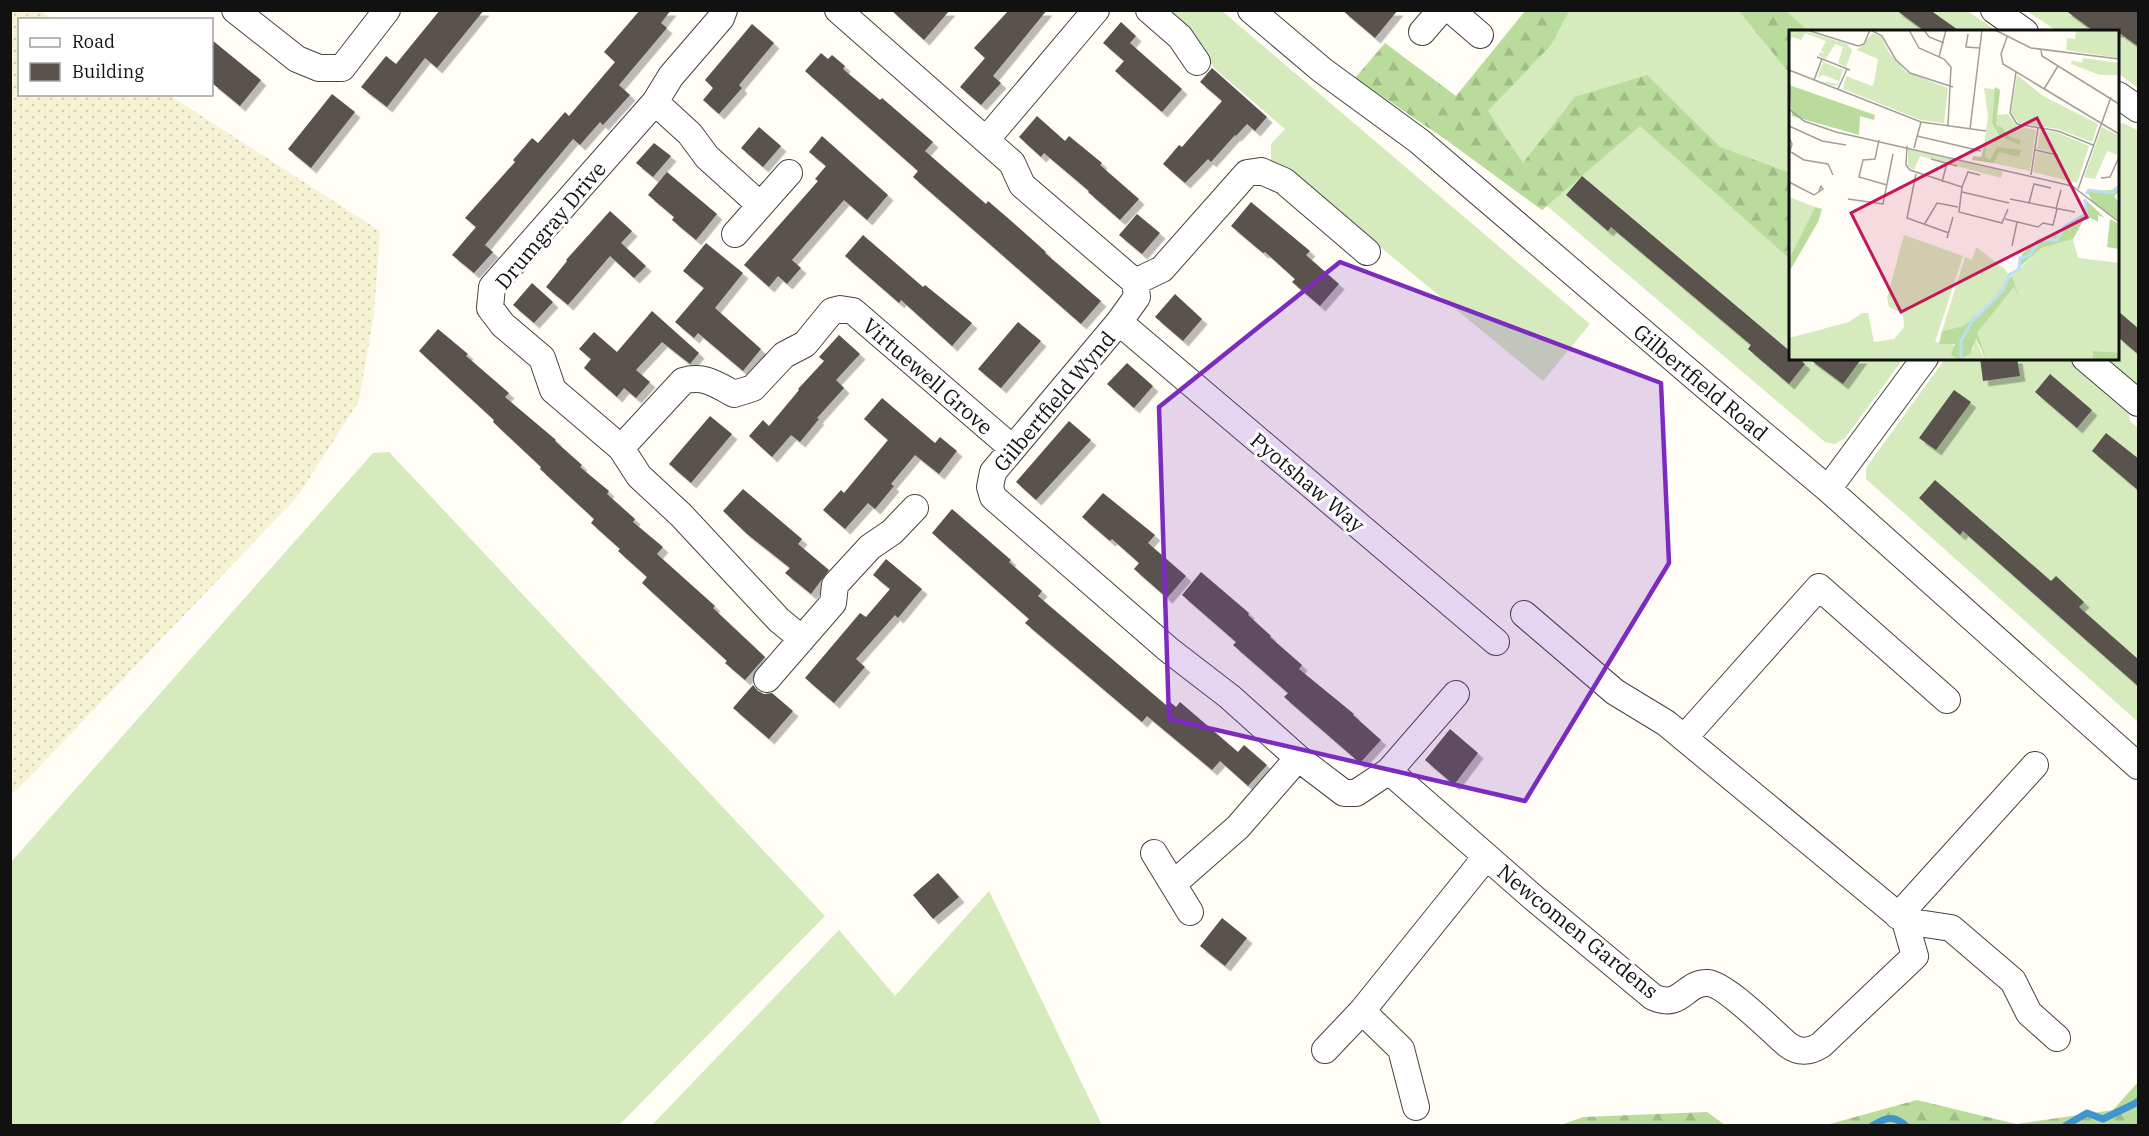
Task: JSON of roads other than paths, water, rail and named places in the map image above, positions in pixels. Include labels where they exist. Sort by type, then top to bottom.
[{"type":"street","points":[[235,10],[297,59],[319,68],[342,68],[387,10]]},
{"type":"street","name":"Drumgray Drive","points":[[724,10],[721,18],[671,76],[655,102],[492,287],[490,308],[503,326],[542,358],[553,390],[621,448],[639,476],[681,515],[779,620],[802,639]]},
{"type":"street","points":[[838,10],[1012,163],[1022,185],[1135,282],[1162,269],[1247,173],[1261,171],[1284,181],[1367,252]]},
{"type":"street","points":[[986,140],[1096,10]]},
{"type":"street","points":[[1149,10],[1180,37],[1197,62]]},
{"type":"street","name":"Gilbertfield Road","points":[[1251,10],[1322,70],[1419,141],[1828,489],[2139,766]]},
{"type":"street","points":[[1422,32],[1441,10]]},
{"type":"street","points":[[1450,10],[1480,34]]},
{"type":"street","points":[[1994,10],[2022,30]]},
{"type":"street","points":[[2119,96],[2139,109]]},
{"type":"street","points":[[655,102],[690,134],[707,158],[759,204]]},
{"type":"street","points":[[735,234],[759,204],[789,173]]},
{"type":"street","name":"Gilbertfield Wynd","points":[[1135,282],[1137,297],[1119,322],[1012,448],[991,478],[990,487],[993,497],[1169,650],[1230,697],[1298,758],[1344,793],[1356,793],[1389,771],[1456,694]]},
{"type":"street","name":"Virtuewell Grove","points":[[621,448],[683,381],[694,378],[709,380],[734,394],[753,388],[784,355],[805,344],[832,311],[840,309],[854,312],[1012,448]]},
{"type":"street","name":"Pyotshaw Way","points":[[1119,322],[1496,642]]},
{"type":"street","points":[[1828,489],[1924,360]]},
{"type":"street","points":[[2087,360],[2139,403]]},
{"type":"street","points":[[767,679],[833,603],[835,585],[870,547],[892,532],[915,508]]},
{"type":"street","points":[[1684,738],[1818,587],[1947,700]]},
{"type":"street","points":[[1524,614],[1616,692],[1666,723],[1901,918],[1951,928],[2013,981],[2029,1013],[2057,1038]]},
{"type":"street","points":[[1173,884],[1239,827],[1298,758]]},
{"type":"street","points":[[1901,918],[2035,765]]},
{"type":"street","name":"Newcomen Gardens","points":[[1389,771],[1486,857],[1653,997],[1668,1001],[1677,1000],[1701,984],[1716,986],[1788,1045],[1800,1051],[1814,1049],[1821,1045],[1916,956],[1901,918]]},
{"type":"street","points":[[1154,853],[1191,912]]},
{"type":"street","points":[[1325,1050],[1362,1011],[1486,857]]},
{"type":"street","points":[[1362,1011],[1401,1049],[1416,1107]]},
{"type":"waterway","points":[[2065,1126],[2087,1113],[2103,1119],[2138,1102]]},
{"type":"waterway","points":[[1872,1126],[1889,1118],[1902,1122],[1906,1126]]}]
